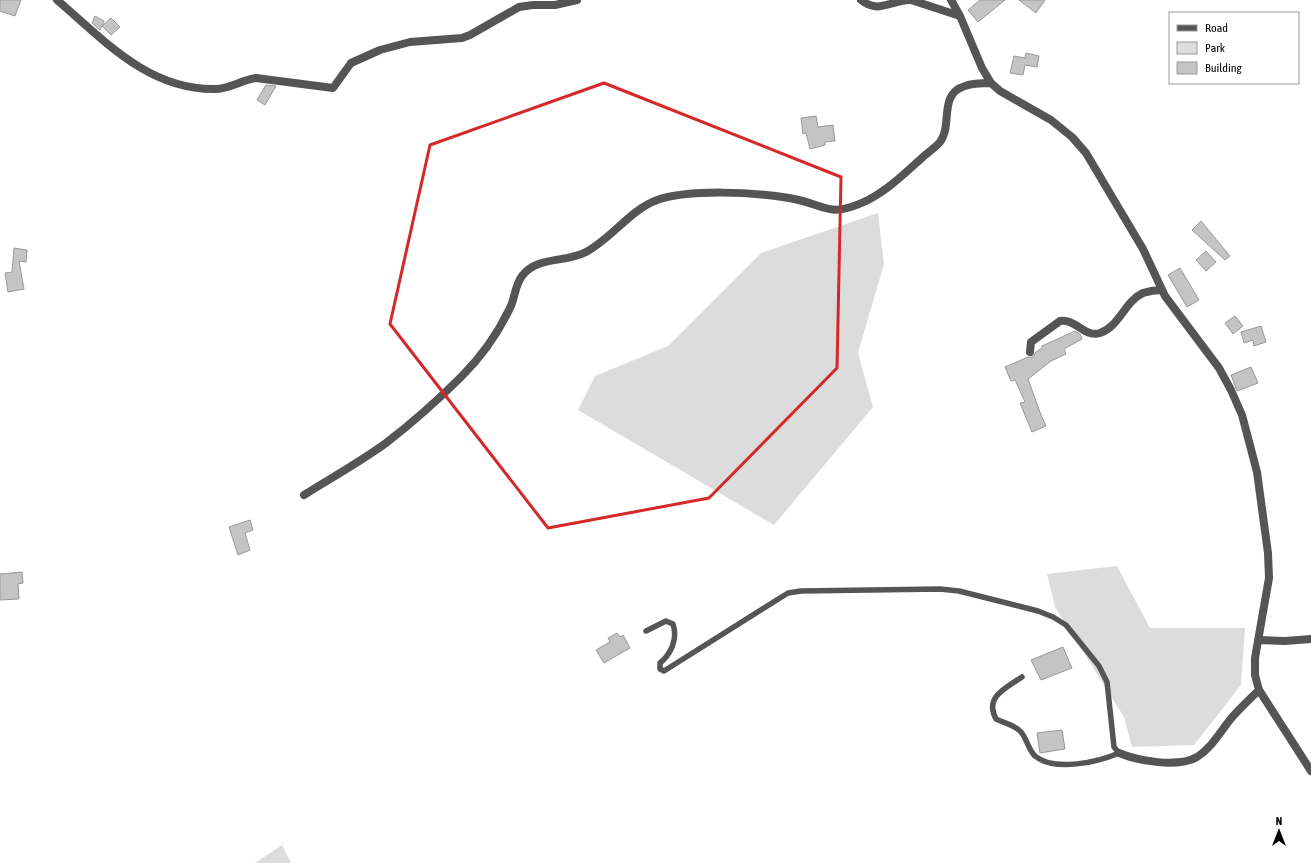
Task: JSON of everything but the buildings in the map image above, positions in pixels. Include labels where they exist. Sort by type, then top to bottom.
[{"type":"street","points":[[57,0],[110,48],[140,68],[163,80],[176,84],[216,89],[230,87],[243,80],[256,78],[333,88],[351,63],[385,48],[422,40],[462,38],[519,7],[534,4],[555,5],[577,0]]},
{"type":"street","points":[[861,0],[867,6],[877,8],[910,0],[960,16]]},
{"type":"street","points":[[951,0],[960,16],[982,68],[991,83],[1000,91],[1051,120],[1072,137],[1086,153],[1143,249],[1162,290],[1219,368],[1242,415],[1257,472],[1268,553],[1269,578],[1255,658],[1255,674],[1259,690],[1311,771]]},
{"type":"street","points":[[304,495],[386,443],[462,376],[493,337],[511,307],[520,278],[532,266],[546,261],[569,259],[587,251],[640,210],[657,200],[711,193],[754,194],[790,198],[834,211],[848,209],[889,188],[940,141],[947,120],[947,103],[953,94],[965,85],[991,83]]},
{"type":"street","points":[[1030,352],[1031,342],[1060,321],[1066,320],[1089,333],[1096,334],[1103,332],[1136,298],[1144,293],[1162,290]]},
{"type":"street","points":[[1258,640],[1285,641],[1311,639]]},
{"type":"street","points":[[1119,753],[1146,761],[1162,762],[1180,762],[1196,757],[1212,744],[1230,720],[1259,690]]},
{"type":"lane","points":[[646,631],[666,621],[674,624],[676,630],[674,641],[668,654],[660,663],[660,669],[664,671],[788,593],[801,591],[940,589],[959,591],[1004,602],[1053,617],[1066,625],[1090,654],[1099,666],[1107,682],[1114,747],[1119,753],[1101,760],[1073,764],[1054,763],[1034,755],[1021,733],[1016,728],[996,718],[991,707],[992,700],[1000,692],[1022,677]]},
{"type":"highlighted area","points":[[604,83],[841,177],[837,368],[709,498],[548,528],[390,324],[430,145]]},
{"type":"green space","points":[[878,213],[884,264],[858,353],[873,407],[774,525],[578,410],[595,376],[668,346],[761,253]]},
{"type":"green space","points":[[1117,566],[1150,628],[1245,628],[1241,685],[1194,745],[1132,747],[1124,717],[1055,607],[1047,574]]},
{"type":"green space","points":[[282,845],[291,863],[255,863]]}]
